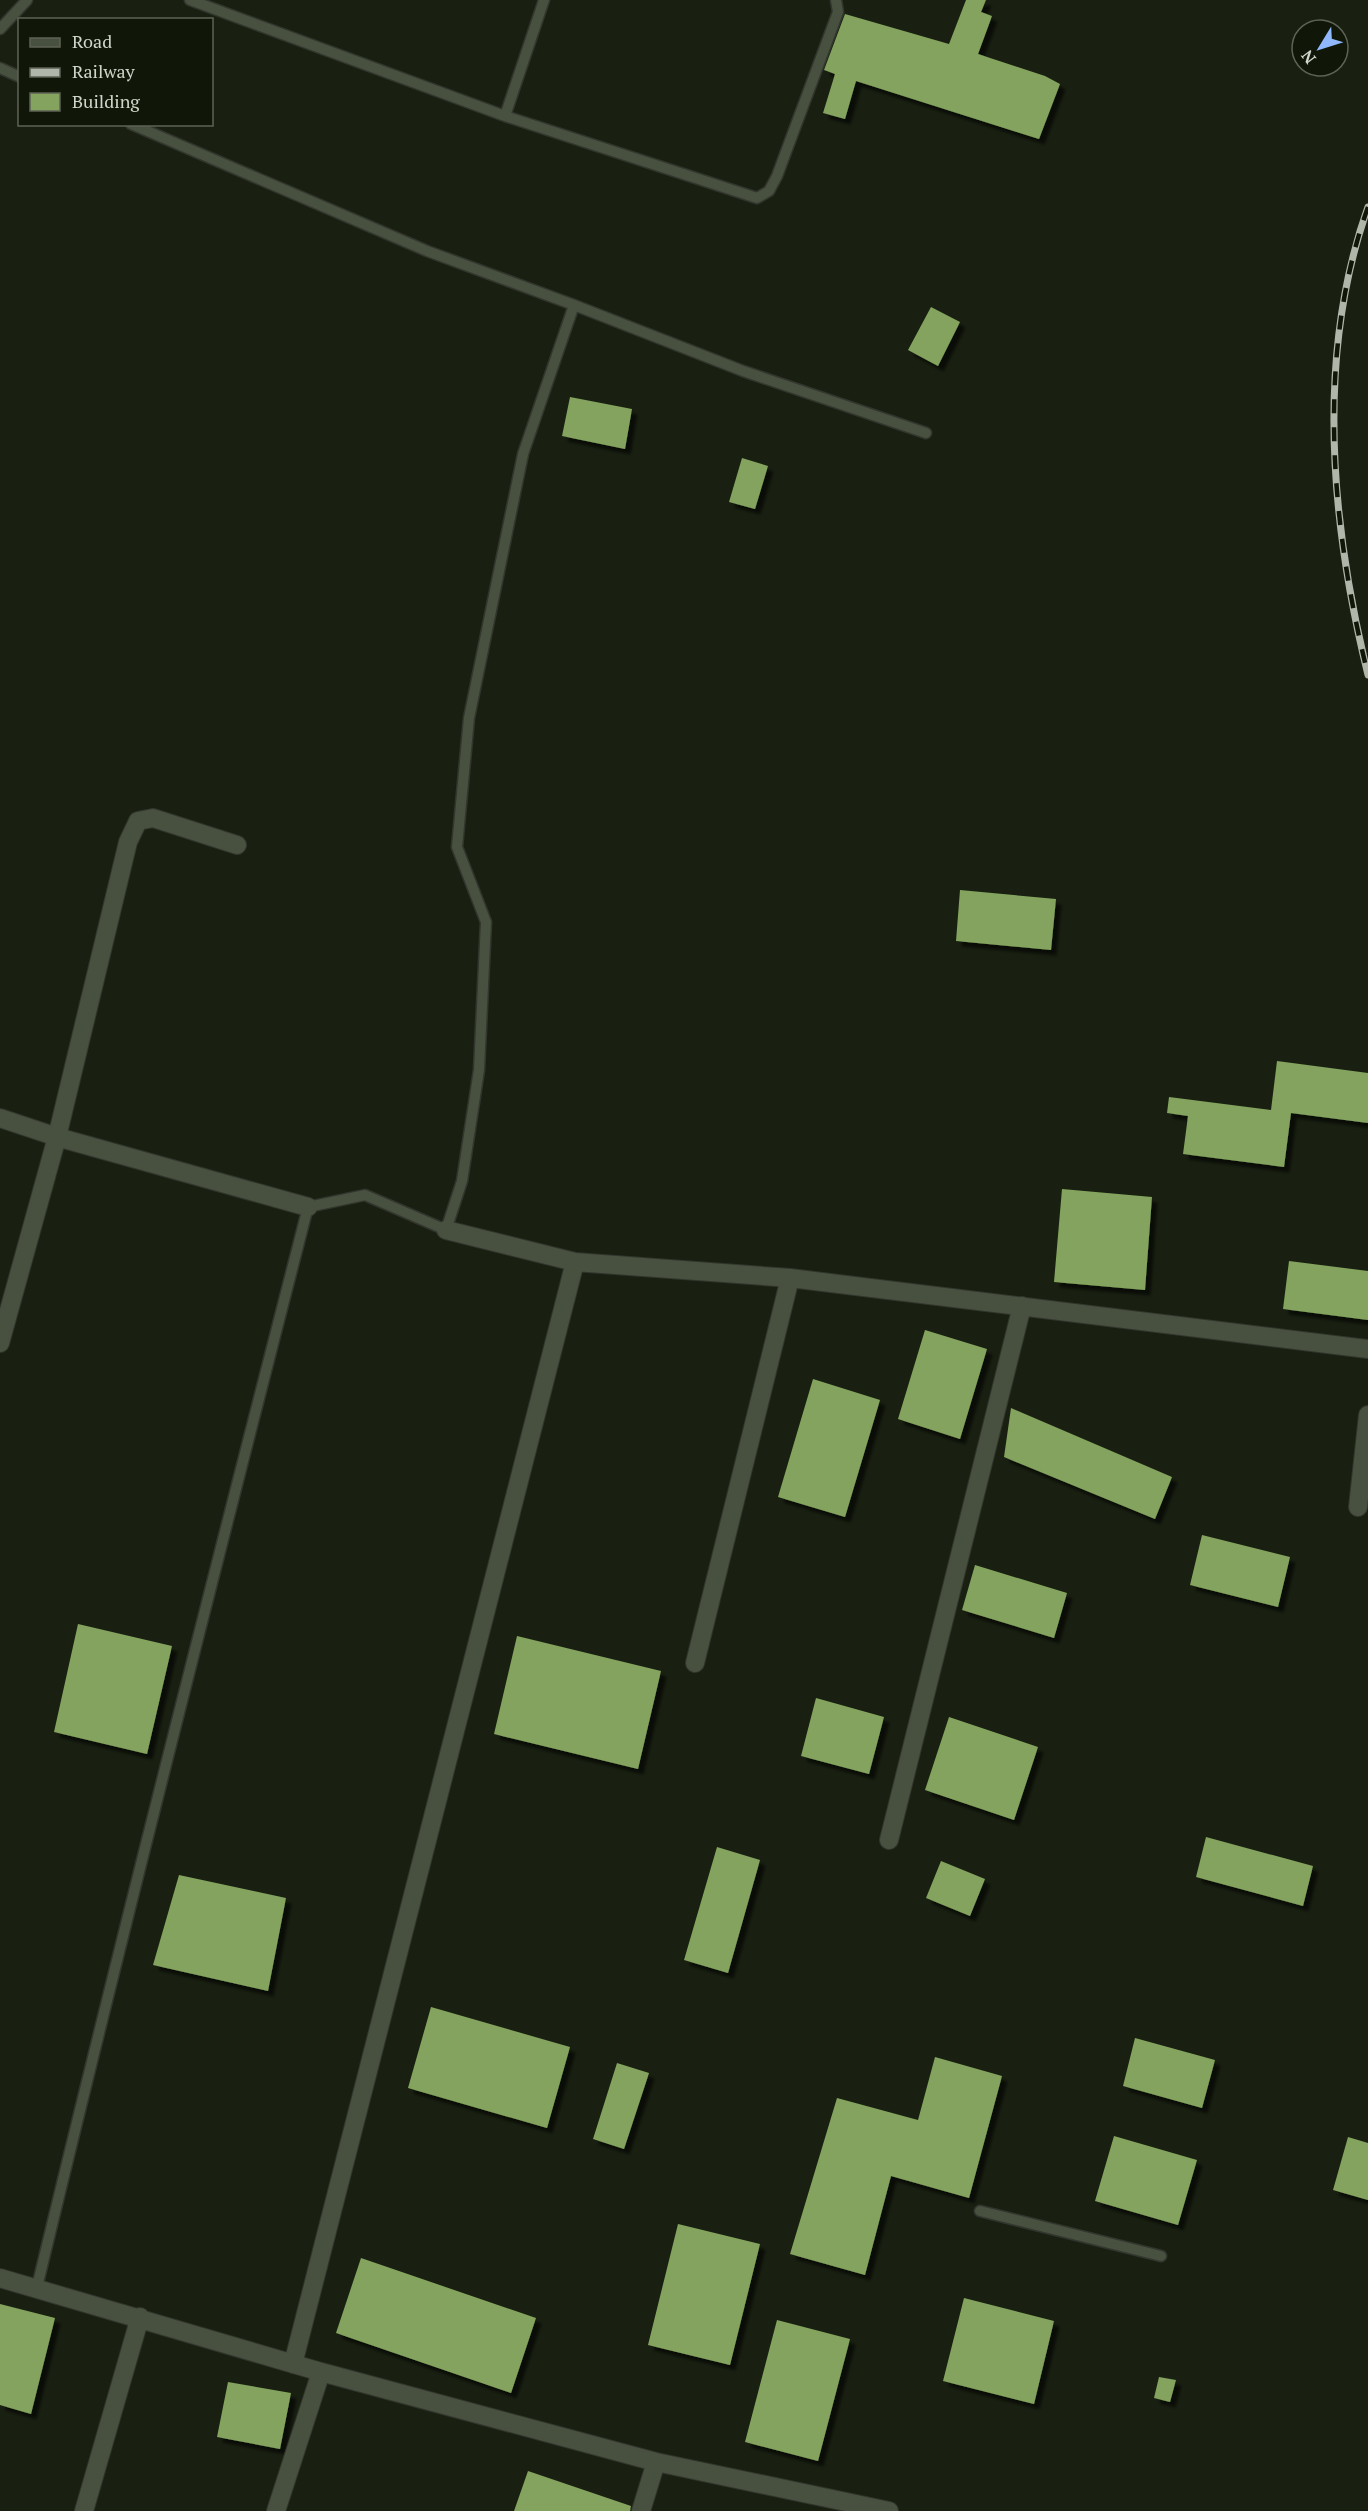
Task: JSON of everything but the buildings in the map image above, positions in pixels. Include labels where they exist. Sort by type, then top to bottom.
[{"type":"street","points":[[0,1343],[57,1137],[129,842],[138,820],[153,818],[237,845]]},
{"type":"street","points":[[0,1118],[57,1137],[308,1207]]},
{"type":"street","points":[[446,1230],[575,1262],[790,1278],[1368,1349]]},
{"type":"street","points":[[293,2364],[575,1262]]},
{"type":"street","points":[[694,1663],[790,1278]]},
{"type":"street","points":[[889,1840],[1022,1306]]},
{"type":"street","points":[[1358,1507],[1368,1415]]},
{"type":"street","points":[[0,2278],[140,2317],[321,2372],[656,2462],[889,2511]]},
{"type":"street","points":[[84,2511],[140,2317]]},
{"type":"street","points":[[276,2511],[321,2372]]},
{"type":"street","points":[[641,2511],[656,2462]]},
{"type":"lane","points":[[0,29],[27,0]]},
{"type":"lane","points":[[190,0],[505,116],[757,198],[769,191],[777,176],[838,12],[836,0]]},
{"type":"lane","points":[[505,116],[544,0]]},
{"type":"lane","points":[[0,68],[18,76]]},
{"type":"lane","points":[[136,126],[427,251],[743,371],[926,433]]},
{"type":"lane","points":[[37,2287],[136,1877],[187,1689],[308,1207],[365,1195],[446,1230],[462,1181],[479,1070],[486,922],[457,847],[469,718],[523,454],[574,305]]},
{"type":"lane","points":[[980,2211],[1161,2256]]},
{"type":"railway","points":[[1368,207],[1351,264],[1340,322],[1335,381],[1334,441],[1345,560],[1368,675]]}]
